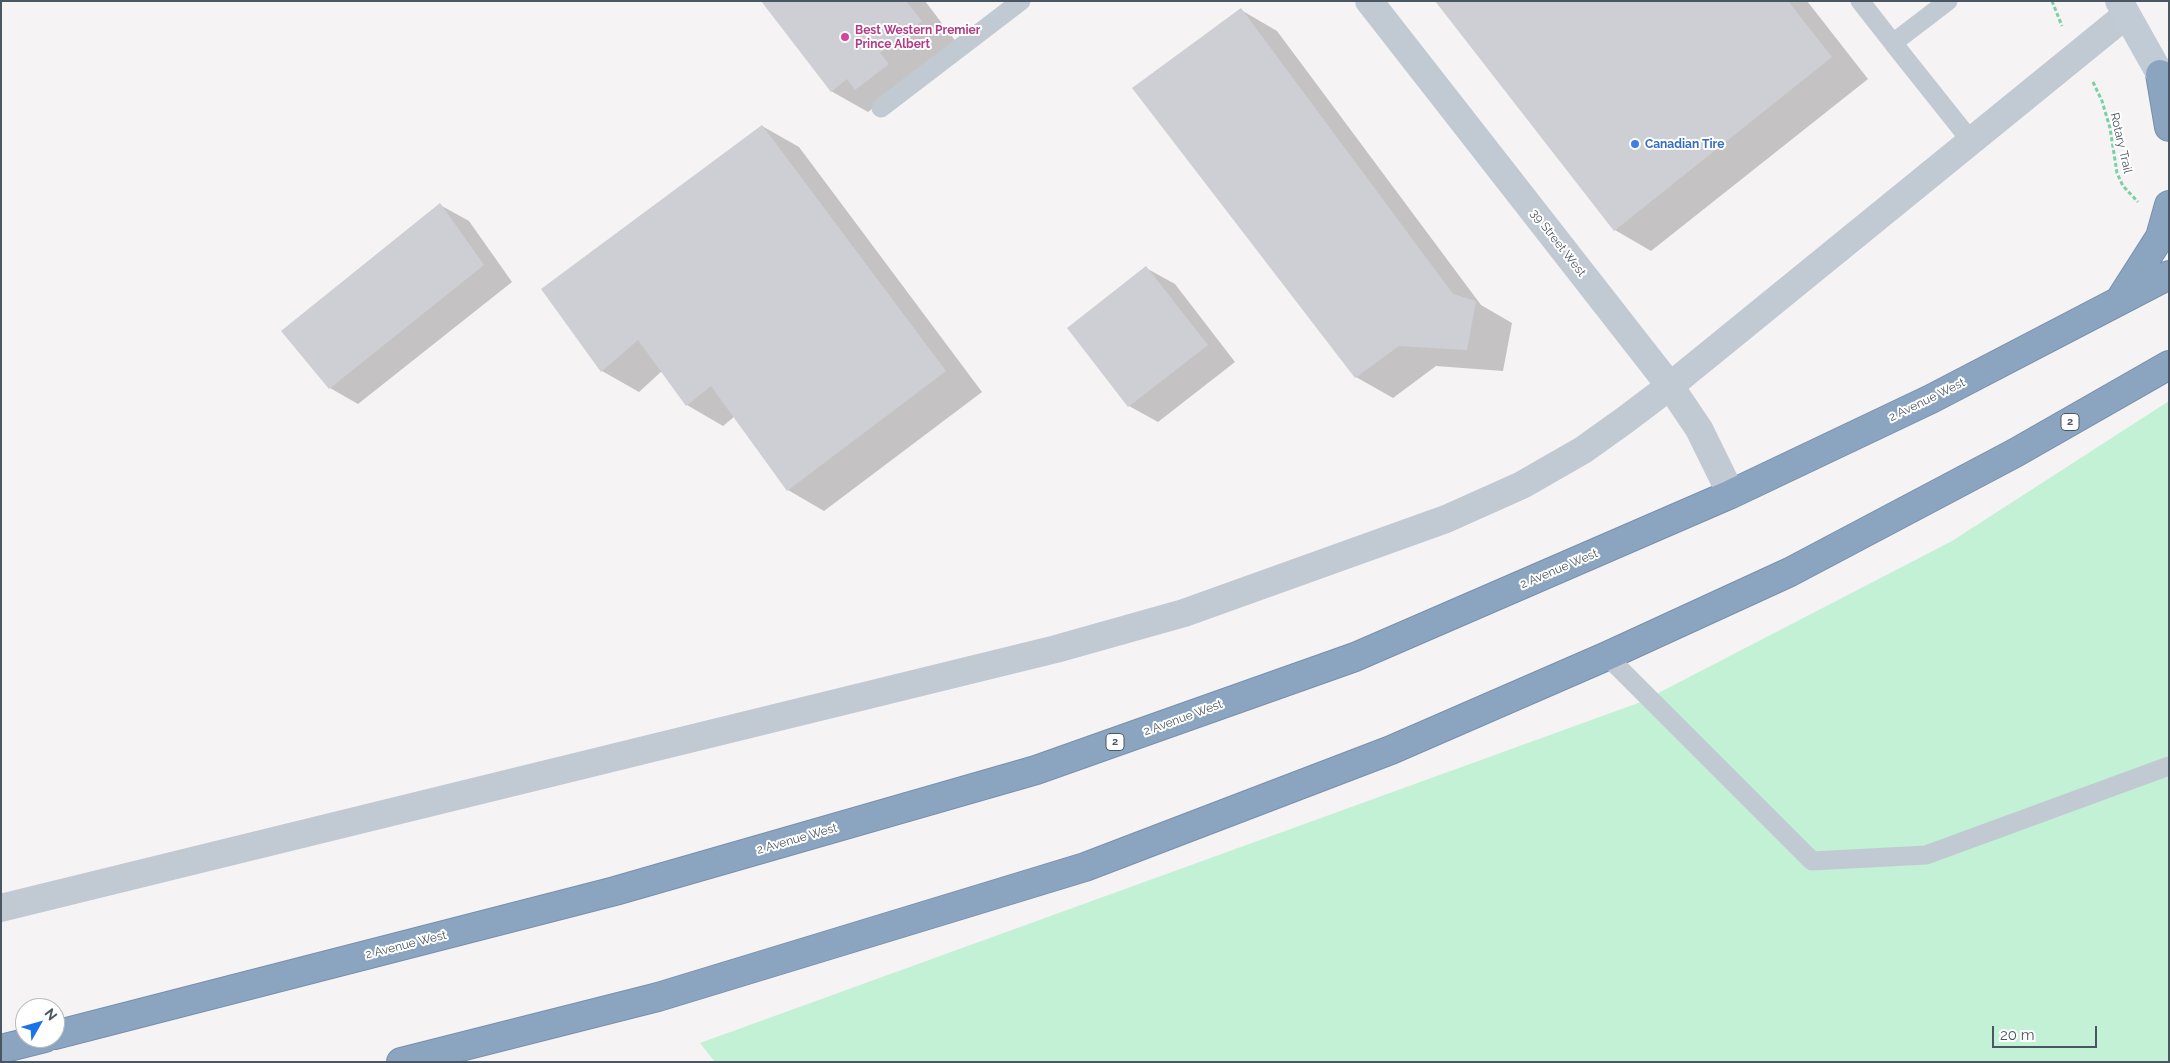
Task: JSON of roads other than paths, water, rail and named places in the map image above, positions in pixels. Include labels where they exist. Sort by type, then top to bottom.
[{"type":"highway","points":[[2164,82],[2169,127]]},
{"type":"highway","points":[[2120,300],[2160,237],[2168,208]]},
{"type":"highway","name":"2 Avenue West","points":[[65,1032],[615,891],[1036,770],[1355,657],[1731,494],[1931,399],[2169,275]]},
{"type":"highway","name":"2","points":[[401,1062],[658,997],[1085,867],[1390,750],[1607,656],[1790,572],[2016,453],[2169,365]]},
{"type":"highway","points":[[2124,392],[2169,389]]},
{"type":"highway","points":[[1,1049],[15,1045]]},
{"type":"main road","points":[[2122,8],[2164,82]]},
{"type":"street","name":"39 Street West","points":[[1369,1],[1670,386],[1699,429],[1731,494]]},
{"type":"street","points":[[1,908],[1056,649],[1184,613],[1446,519],[1522,485],[1583,450],[1670,386],[2077,54],[2122,8]]},
{"type":"lane","points":[[881,108],[1021,1]]},
{"type":"lane","points":[[1860,1],[1971,141]]},
{"type":"lane","points":[[1893,43],[1948,1]]},
{"type":"lane","points":[[1607,656],[1812,861],[1926,855],[2169,766]]},
{"type":"place","name":"Best Western Premier Prince Albert","points":[[845,37]]},
{"type":"place","name":"Canadian Tire","points":[[1635,144]]}]
